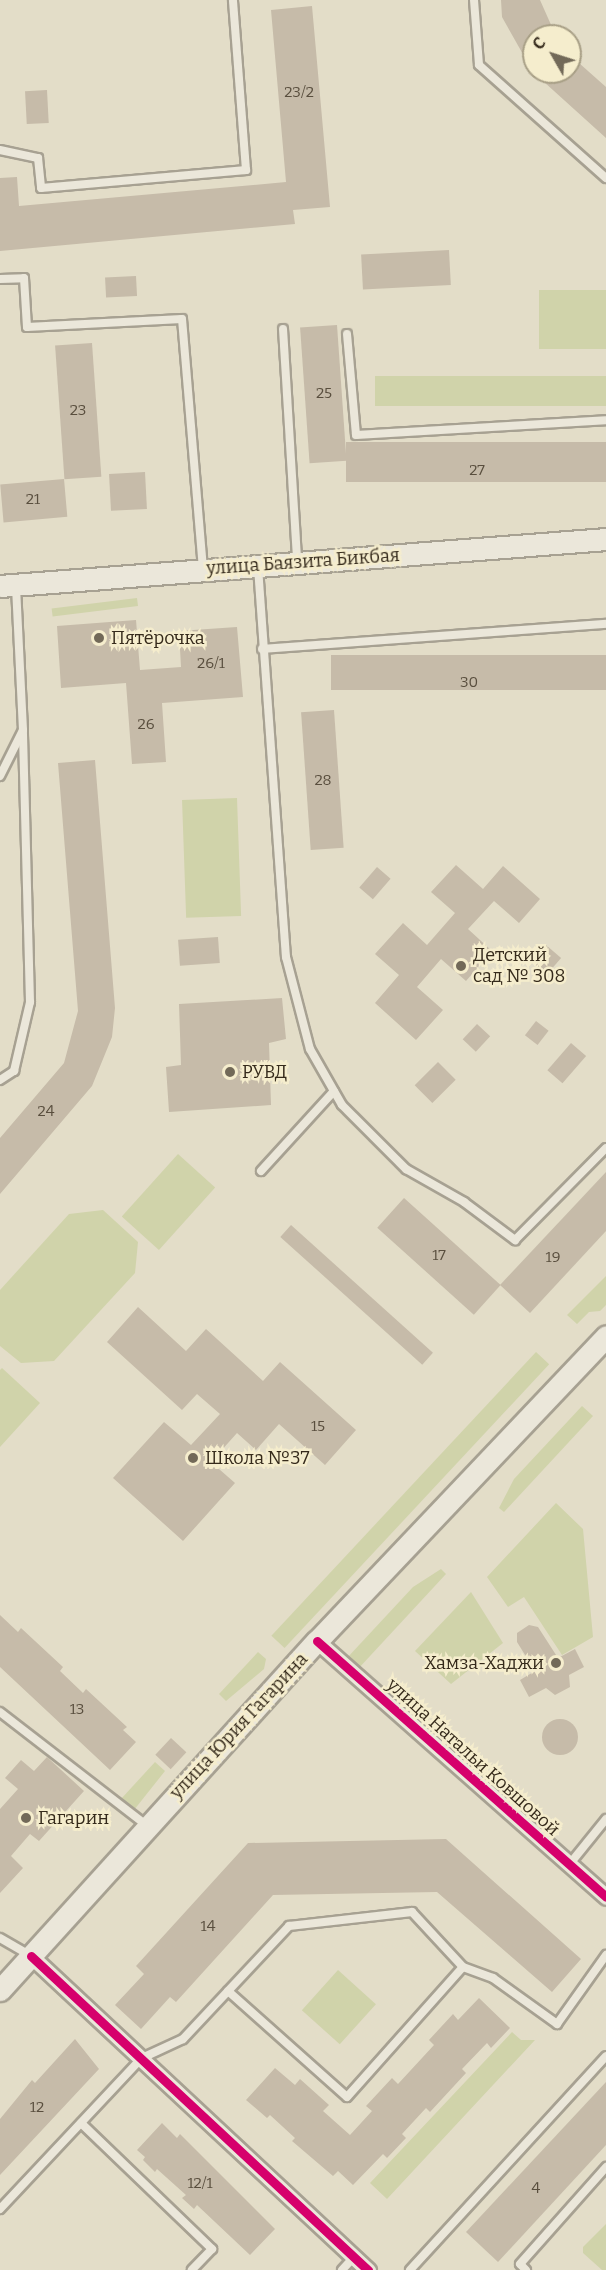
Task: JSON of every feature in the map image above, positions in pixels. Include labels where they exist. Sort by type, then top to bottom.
[{"type":"main road","name":"улица Баязита Бикбая","points":[[8,585],[606,539]]},
{"type":"main road","name":"улица Юрия Гагарина","points":[[0,1990],[317,1641],[606,1336]]},
{"type":"street","name":"улица Натальи Ковшовой","points":[[317,1641],[606,1897]]},
{"type":"street","points":[[31,1956],[368,2270]]},
{"type":"lane","points":[[0,150],[38,158],[41,189],[246,170],[233,0]]},
{"type":"lane","points":[[474,0],[479,65],[606,178]]},
{"type":"lane","points":[[0,279],[24,278],[27,327],[182,319],[203,570]]},
{"type":"lane","points":[[283,329],[297,563]]},
{"type":"lane","points":[[347,334],[356,435],[606,420]]},
{"type":"lane","points":[[258,566],[262,649],[286,957],[310,1049],[342,1105],[406,1169],[464,1202],[515,1240],[606,1148]]},
{"type":"lane","points":[[0,1080],[14,1071],[30,1002],[23,730],[8,585]]},
{"type":"lane","points":[[262,649],[606,624]]},
{"type":"lane","points":[[0,776],[23,730]]},
{"type":"lane","points":[[261,1171],[334,1091]]},
{"type":"lane","points":[[0,1713],[148,1826]]},
{"type":"lane","points":[[569,1865],[606,1819]]},
{"type":"lane","points":[[0,2209],[142,2058],[183,2039],[289,1926],[412,1912],[463,1967],[493,1978],[557,2024],[606,1955]]},
{"type":"lane","points":[[0,1938],[31,1956]]},
{"type":"lane","points":[[228,1991],[347,2097],[463,1967]]},
{"type":"lane","points":[[410,2270],[606,2056]]},
{"type":"lane","points":[[81,2123],[212,2249],[192,2270]]},
{"type":"lane","points":[[526,2270],[520,2264],[606,2167]]},
{"type":"lane","points":[[342,2270],[354,2257]]},
{"type":"green space","points":[[539,290],[606,290],[606,349],[539,349]]},
{"type":"green space","points":[[375,376],[606,376],[606,406],[375,406]]},
{"type":"green space","points":[[137,598],[138,606],[53,616],[52,608]]},
{"type":"green space","points":[[237,798],[241,916],[186,918],[182,800]]},
{"type":"green space","points":[[178,1154],[215,1187],[159,1250],[122,1216]]},
{"type":"green space","points":[[103,1210],[138,1242],[135,1273],[54,1361],[21,1363],[0,1346],[0,1290],[69,1214]]},
{"type":"green space","points":[[606,1276],[606,1305],[600,1311],[589,1312],[577,1324],[567,1315]]},
{"type":"green space","points":[[536,1352],[549,1364],[285,1648],[271,1636]]},
{"type":"green space","points":[[2,1368],[40,1403],[0,1447],[0,1370]]},
{"type":"green space","points":[[582,1406],[593,1416],[504,1512],[499,1508],[514,1479]]},
{"type":"green space","points":[[556,1503],[583,1529],[593,1637],[562,1655],[524,1597],[508,1607],[487,1577]]},
{"type":"green space","points":[[441,1569],[446,1574],[358,1669],[347,1658],[413,1587]]},
{"type":"green space","points":[[471,1592],[503,1643],[451,1684],[415,1651]]},
{"type":"green space","points":[[258,1652],[266,1659],[264,1669],[226,1701],[219,1694]]},
{"type":"green space","points":[[155,1762],[165,1771],[134,1810],[121,1799]]},
{"type":"green space","points":[[338,1970],[376,2004],[340,2044],[302,2010]]},
{"type":"green space","points":[[512,2032],[521,2040],[535,2040],[387,2199],[370,2183]]},
{"type":"green space","points":[[606,2224],[606,2270],[602,2270],[583,2253],[583,2247]]},
{"type":"building","points":[[501,0],[540,0],[551,24],[522,24],[522,52],[502,17]]},
{"type":"building","points":[[312,6],[330,207],[293,210],[295,224],[0,251],[0,178],[17,177],[19,206],[286,182],[271,10]]},
{"type":"building","points":[[582,66],[606,87],[606,138],[546,84],[582,84]]},
{"type":"building","points":[[47,90],[49,123],[27,124],[25,91]]},
{"type":"building","points":[[449,250],[451,285],[363,290],[361,255]]},
{"type":"building","points":[[136,276],[137,296],[106,298],[105,278]]},
{"type":"building","points":[[337,325],[346,461],[310,463],[300,328]]},
{"type":"building","points":[[92,343],[101,477],[64,479],[55,346]]},
{"type":"building","points":[[346,442],[606,442],[606,482],[346,482]]},
{"type":"building","points":[[145,472],[147,509],[111,511],[109,474]]},
{"type":"building","points":[[64,479],[67,517],[4,522],[0,485]]},
{"type":"building","points":[[136,620],[140,670],[181,667],[179,631],[237,627],[243,697],[162,703],[166,762],[132,764],[126,683],[61,688],[57,626]]},
{"type":"building","points":[[331,655],[606,655],[606,690],[331,690]]},
{"type":"building","points":[[334,710],[344,848],[311,850],[301,712]]},
{"type":"building","points":[[95,760],[115,1008],[112,1037],[92,1086],[0,1194],[0,1138],[64,1063],[78,1011],[58,763]]},
{"type":"building","points":[[456,865],[483,889],[503,866],[540,899],[519,923],[494,901],[468,929],[492,951],[466,981],[441,959],[417,987],[443,1010],[416,1040],[375,1003],[399,975],[375,954],[403,923],[427,945],[455,913],[431,892]]},
{"type":"building","points":[[377,867],[391,879],[373,899],[359,887]]},
{"type":"building","points":[[218,937],[220,963],[180,966],[178,940]]},
{"type":"building","points":[[546,945],[561,958],[547,975],[532,962]]},
{"type":"building","points":[[282,998],[286,1039],[269,1043],[271,1105],[169,1112],[166,1067],[181,1065],[179,1004]]},
{"type":"building","points":[[536,1021],[549,1031],[538,1045],[525,1035]]},
{"type":"building","points":[[477,1024],[490,1036],[476,1052],[463,1039]]},
{"type":"building","points":[[571,1043],[586,1056],[562,1083],[547,1070]]},
{"type":"building","points":[[438,1062],[456,1080],[432,1103],[415,1085]]},
{"type":"building","points":[[606,1172],[606,1231],[530,1313],[500,1285]]},
{"type":"building","points":[[404,1198],[501,1285],[474,1315],[377,1228]]},
{"type":"building","points":[[291,1225],[433,1353],[422,1365],[280,1237]]},
{"type":"building","points":[[138,1307],[186,1351],[206,1329],[263,1381],[280,1362],[356,1430],[325,1465],[279,1424],[256,1450],[237,1433],[211,1462],[235,1483],[183,1541],[113,1478],[164,1422],[191,1445],[220,1414],[197,1394],[182,1410],[107,1342]]},
{"type":"building","points":[[0,1615],[18,1632],[21,1628],[63,1667],[60,1671],[83,1693],[86,1689],[127,1727],[123,1730],[136,1742],[110,1770],[0,1667]]},
{"type":"building","name":"Хамза-Хаджи","points":[[529,1625],[538,1627],[558,1658],[575,1649],[584,1667],[569,1675],[570,1687],[555,1695],[546,1688],[529,1697],[520,1680],[535,1671],[517,1642],[517,1633]]},
{"type":"building","points":[[560,1719],[573,1724],[578,1737],[573,1750],[560,1755],[547,1750],[542,1737],[547,1724]]},
{"type":"building","points":[[171,1738],[186,1752],[171,1769],[155,1755]]},
{"type":"building","points":[[47,1757],[84,1791],[39,1841],[30,1834],[11,1856],[23,1868],[0,1893],[0,1809],[18,1789],[5,1778],[21,1760],[34,1771]]},
{"type":"building","points":[[446,1839],[581,1959],[552,1992],[437,1892],[273,1895],[176,2002],[170,1997],[141,2029],[115,2005],[144,1974],[136,1966],[248,1843]]},
{"type":"building","points":[[479,1998],[510,2028],[491,2048],[487,2043],[462,2069],[466,2073],[430,2112],[426,2108],[402,2134],[406,2138],[387,2158],[383,2154],[353,2185],[338,2171],[333,2176],[292,2141],[295,2138],[270,2115],[267,2118],[246,2100],[275,2068],[295,2085],[300,2079],[329,2105],[323,2111],[350,2135],[372,2111],[366,2106],[392,2078],[398,2084],[434,2045],[429,2040],[453,2014],[458,2020]]},
{"type":"building","points":[[75,2039],[99,2069],[0,2175],[0,2119],[32,2080],[35,2083]]},
{"type":"building","points":[[606,2082],[606,2145],[498,2262],[466,2232]]},
{"type":"building","points":[[162,2123],[177,2138],[180,2134],[275,2229],[250,2255],[197,2205],[194,2209],[182,2198],[186,2195],[157,2169],[155,2172],[143,2160],[145,2157],[137,2150]]},
{"type":"cycle path","points":[[317,1641],[606,1897]]},
{"type":"cycle path","points":[[31,1956],[368,2270]]},
{"type":"place","name":"Пятёрочка","points":[[99,638]]},
{"type":"place","name":"Детский сад № 308","points":[[461,966]]},
{"type":"place","name":"РУВД","points":[[230,1072]]},
{"type":"place","name":"Школа №37","points":[[193,1458]]},
{"type":"place","name":"Хамза-Хаджи","points":[[556,1663]]},
{"type":"place","name":"Гагарин","points":[[26,1818]]}]
